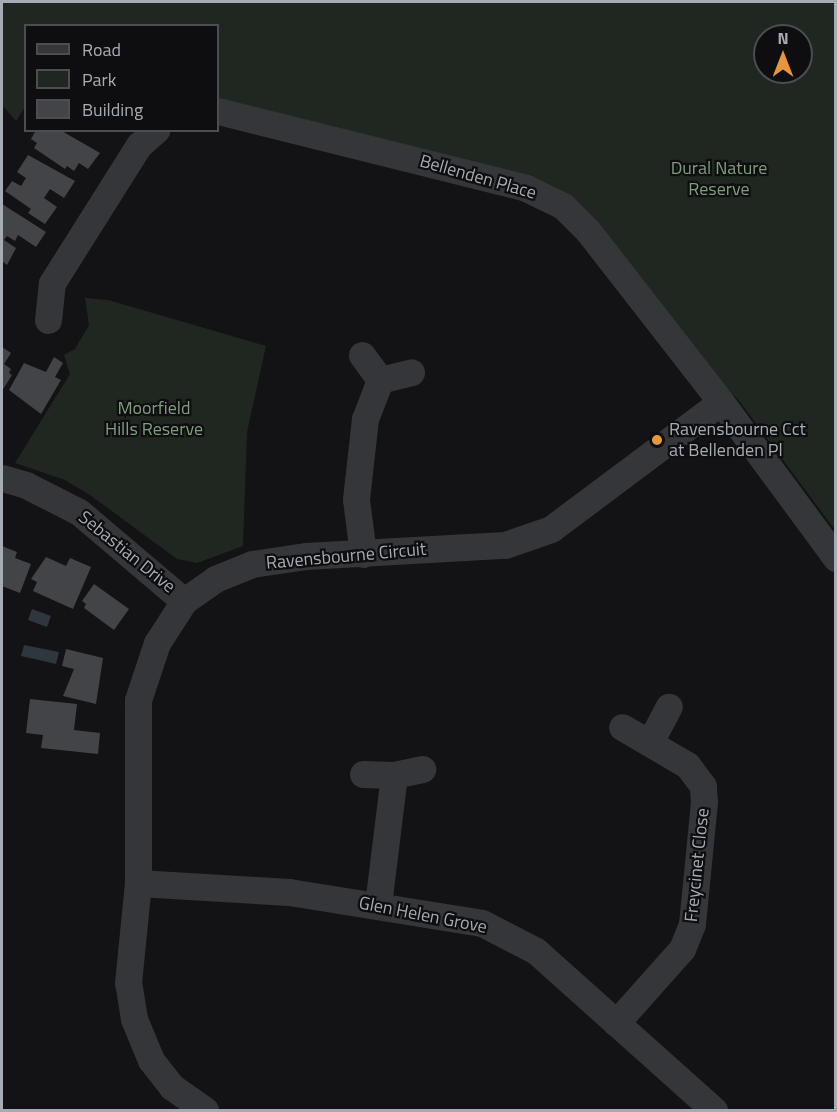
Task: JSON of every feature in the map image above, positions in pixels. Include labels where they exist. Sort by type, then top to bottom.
[{"type":"street","name":"Bellenden Place","points":[[219,111],[526,188],[562,206],[588,231],[721,402]]},
{"type":"street","points":[[48,320],[52,284],[139,146],[154,132]]},
{"type":"street","points":[[362,355],[380,381]]},
{"type":"street","points":[[380,381],[411,372]]},
{"type":"street","points":[[363,554],[356,499],[358,457],[365,419],[380,381]]},
{"type":"street","name":"Ravensbourne Circuit","points":[[205,1110],[172,1087],[151,1060],[134,1019],[128,983],[138,883],[138,700],[157,643],[184,601],[215,579],[252,564],[306,556],[505,545],[551,529],[721,402]]},
{"type":"street","points":[[721,402],[836,558]]},
{"type":"street","name":"Sebastian Drive","points":[[2,478],[26,485],[79,512],[184,601]]},
{"type":"street","points":[[650,742],[669,706]]},
{"type":"street","name":"Freycinet Close","points":[[616,1023],[682,949],[696,906],[703,786],[687,765],[622,727]]},
{"type":"street","points":[[363,774],[394,775],[422,769]]},
{"type":"street","points":[[378,905],[394,775]]},
{"type":"street","name":"Glen Helen Grove","points":[[138,883],[289,891],[482,923],[512,935],[537,951],[714,1110]]},
{"type":"green space","name":"Dural Nature Reserve","points":[[2,2],[835,2],[835,530],[740,402],[563,206],[219,111],[219,24],[24,24],[24,109],[16,121],[2,105]]},
{"type":"green space","name":"Moorfield Hills Reserve","points":[[85,298],[108,300],[266,346],[247,432],[243,546],[197,563],[177,559],[90,495],[65,480],[15,463],[70,374],[64,355],[75,349],[89,325]]},
{"type":"shaded area","points":[[32,609],[51,616],[47,627],[28,620]]},
{"type":"shaded area","points":[[24,645],[59,652],[56,664],[21,656]]},
{"type":"building","points":[[35,132],[63,132],[100,153],[88,169],[79,163],[74,171],[67,166],[65,169],[34,148],[37,143],[31,139]]},
{"type":"building","points":[[28,155],[75,181],[64,198],[50,189],[44,198],[57,207],[45,224],[28,213],[31,209],[5,191],[12,181],[21,186],[26,178],[17,172]]},
{"type":"building","points":[[2,204],[46,232],[36,247],[18,235],[15,241],[7,236],[4,240],[16,248],[7,265],[2,261]]},
{"type":"building","points":[[2,347],[11,353],[4,364],[11,369],[9,373],[12,375],[2,391]]},
{"type":"building","points":[[54,357],[63,363],[55,377],[61,380],[41,414],[9,390],[24,363],[46,372]]},
{"type":"building","points":[[2,546],[17,552],[15,558],[31,564],[20,593],[2,586]]},
{"type":"building","points":[[46,557],[66,566],[70,558],[91,567],[73,609],[33,591],[37,582],[31,579]]},
{"type":"building","points":[[94,584],[129,609],[114,630],[84,608],[86,604],[82,601]]},
{"type":"building","points":[[66,649],[103,658],[96,704],[63,696],[74,669],[62,666]]},
{"type":"building","points":[[30,699],[77,704],[74,730],[100,733],[98,754],[41,748],[43,735],[26,733]]},
{"type":"place","name":"Ravensbourne Cct at Bellenden Pl","points":[[657,440]]}]
